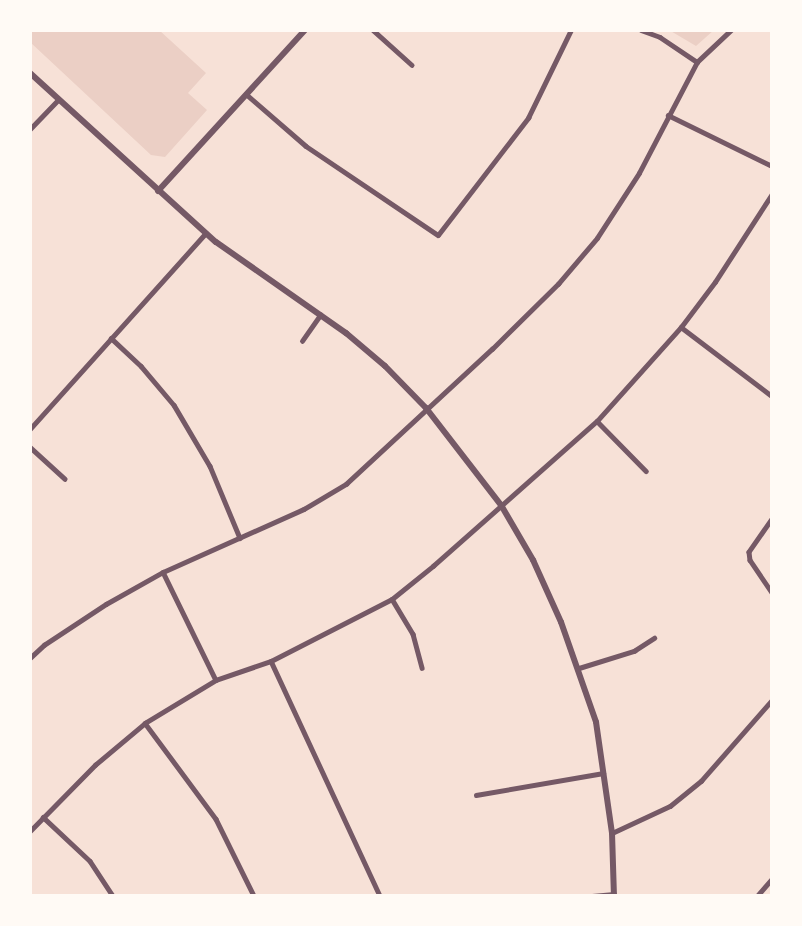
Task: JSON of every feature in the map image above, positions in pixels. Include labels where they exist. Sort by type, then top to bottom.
[{"type":"street","points":[[158,191],[305,30]]},
{"type":"street","points":[[373,30],[412,65]]},
{"type":"street","points":[[246,94],[306,146],[438,235],[528,118],[571,30]]},
{"type":"street","points":[[641,30],[660,37],[697,62]]},
{"type":"street","points":[[30,658],[44,645],[106,604],[163,572],[304,509],[346,484],[558,284],[597,238],[639,173],[697,62],[731,30]]},
{"type":"street","points":[[30,73],[206,233],[321,315],[385,366],[426,408],[501,505],[533,560],[579,668],[596,722],[612,833],[614,895],[592,896]]},
{"type":"street","points":[[30,129],[58,100]]},
{"type":"street","points":[[668,115],[772,166]]},
{"type":"street","points":[[30,831],[95,765],[145,723],[216,680],[271,661],[392,599],[597,421],[681,327],[715,282],[772,194]]},
{"type":"street","points":[[30,429],[206,233]]},
{"type":"street","points":[[302,341],[321,315]]},
{"type":"street","points":[[681,327],[772,396]]},
{"type":"street","points":[[111,338],[141,366],[174,405],[210,466],[240,538]]},
{"type":"street","points":[[597,421],[646,471]]},
{"type":"street","points":[[30,447],[65,479]]},
{"type":"street","points":[[772,519],[749,552],[750,560],[772,593]]},
{"type":"street","points":[[163,572],[216,680]]},
{"type":"street","points":[[392,599],[413,634],[422,668]]},
{"type":"street","points":[[579,668],[634,650],[654,638]]},
{"type":"street","points":[[271,661],[380,896]]},
{"type":"street","points":[[612,833],[670,806],[701,781],[772,700]]},
{"type":"street","points":[[145,723],[216,818],[254,896]]},
{"type":"street","points":[[476,795],[603,773]]},
{"type":"street","points":[[43,817],[90,860],[113,896]]},
{"type":"street","points":[[757,896],[772,879]]},
{"type":"shaded area","points":[[30,30],[159,30],[206,73],[188,93],[207,110],[165,157],[151,155],[30,42]]},
{"type":"shaded area","points":[[669,30],[714,30],[696,46]]}]
